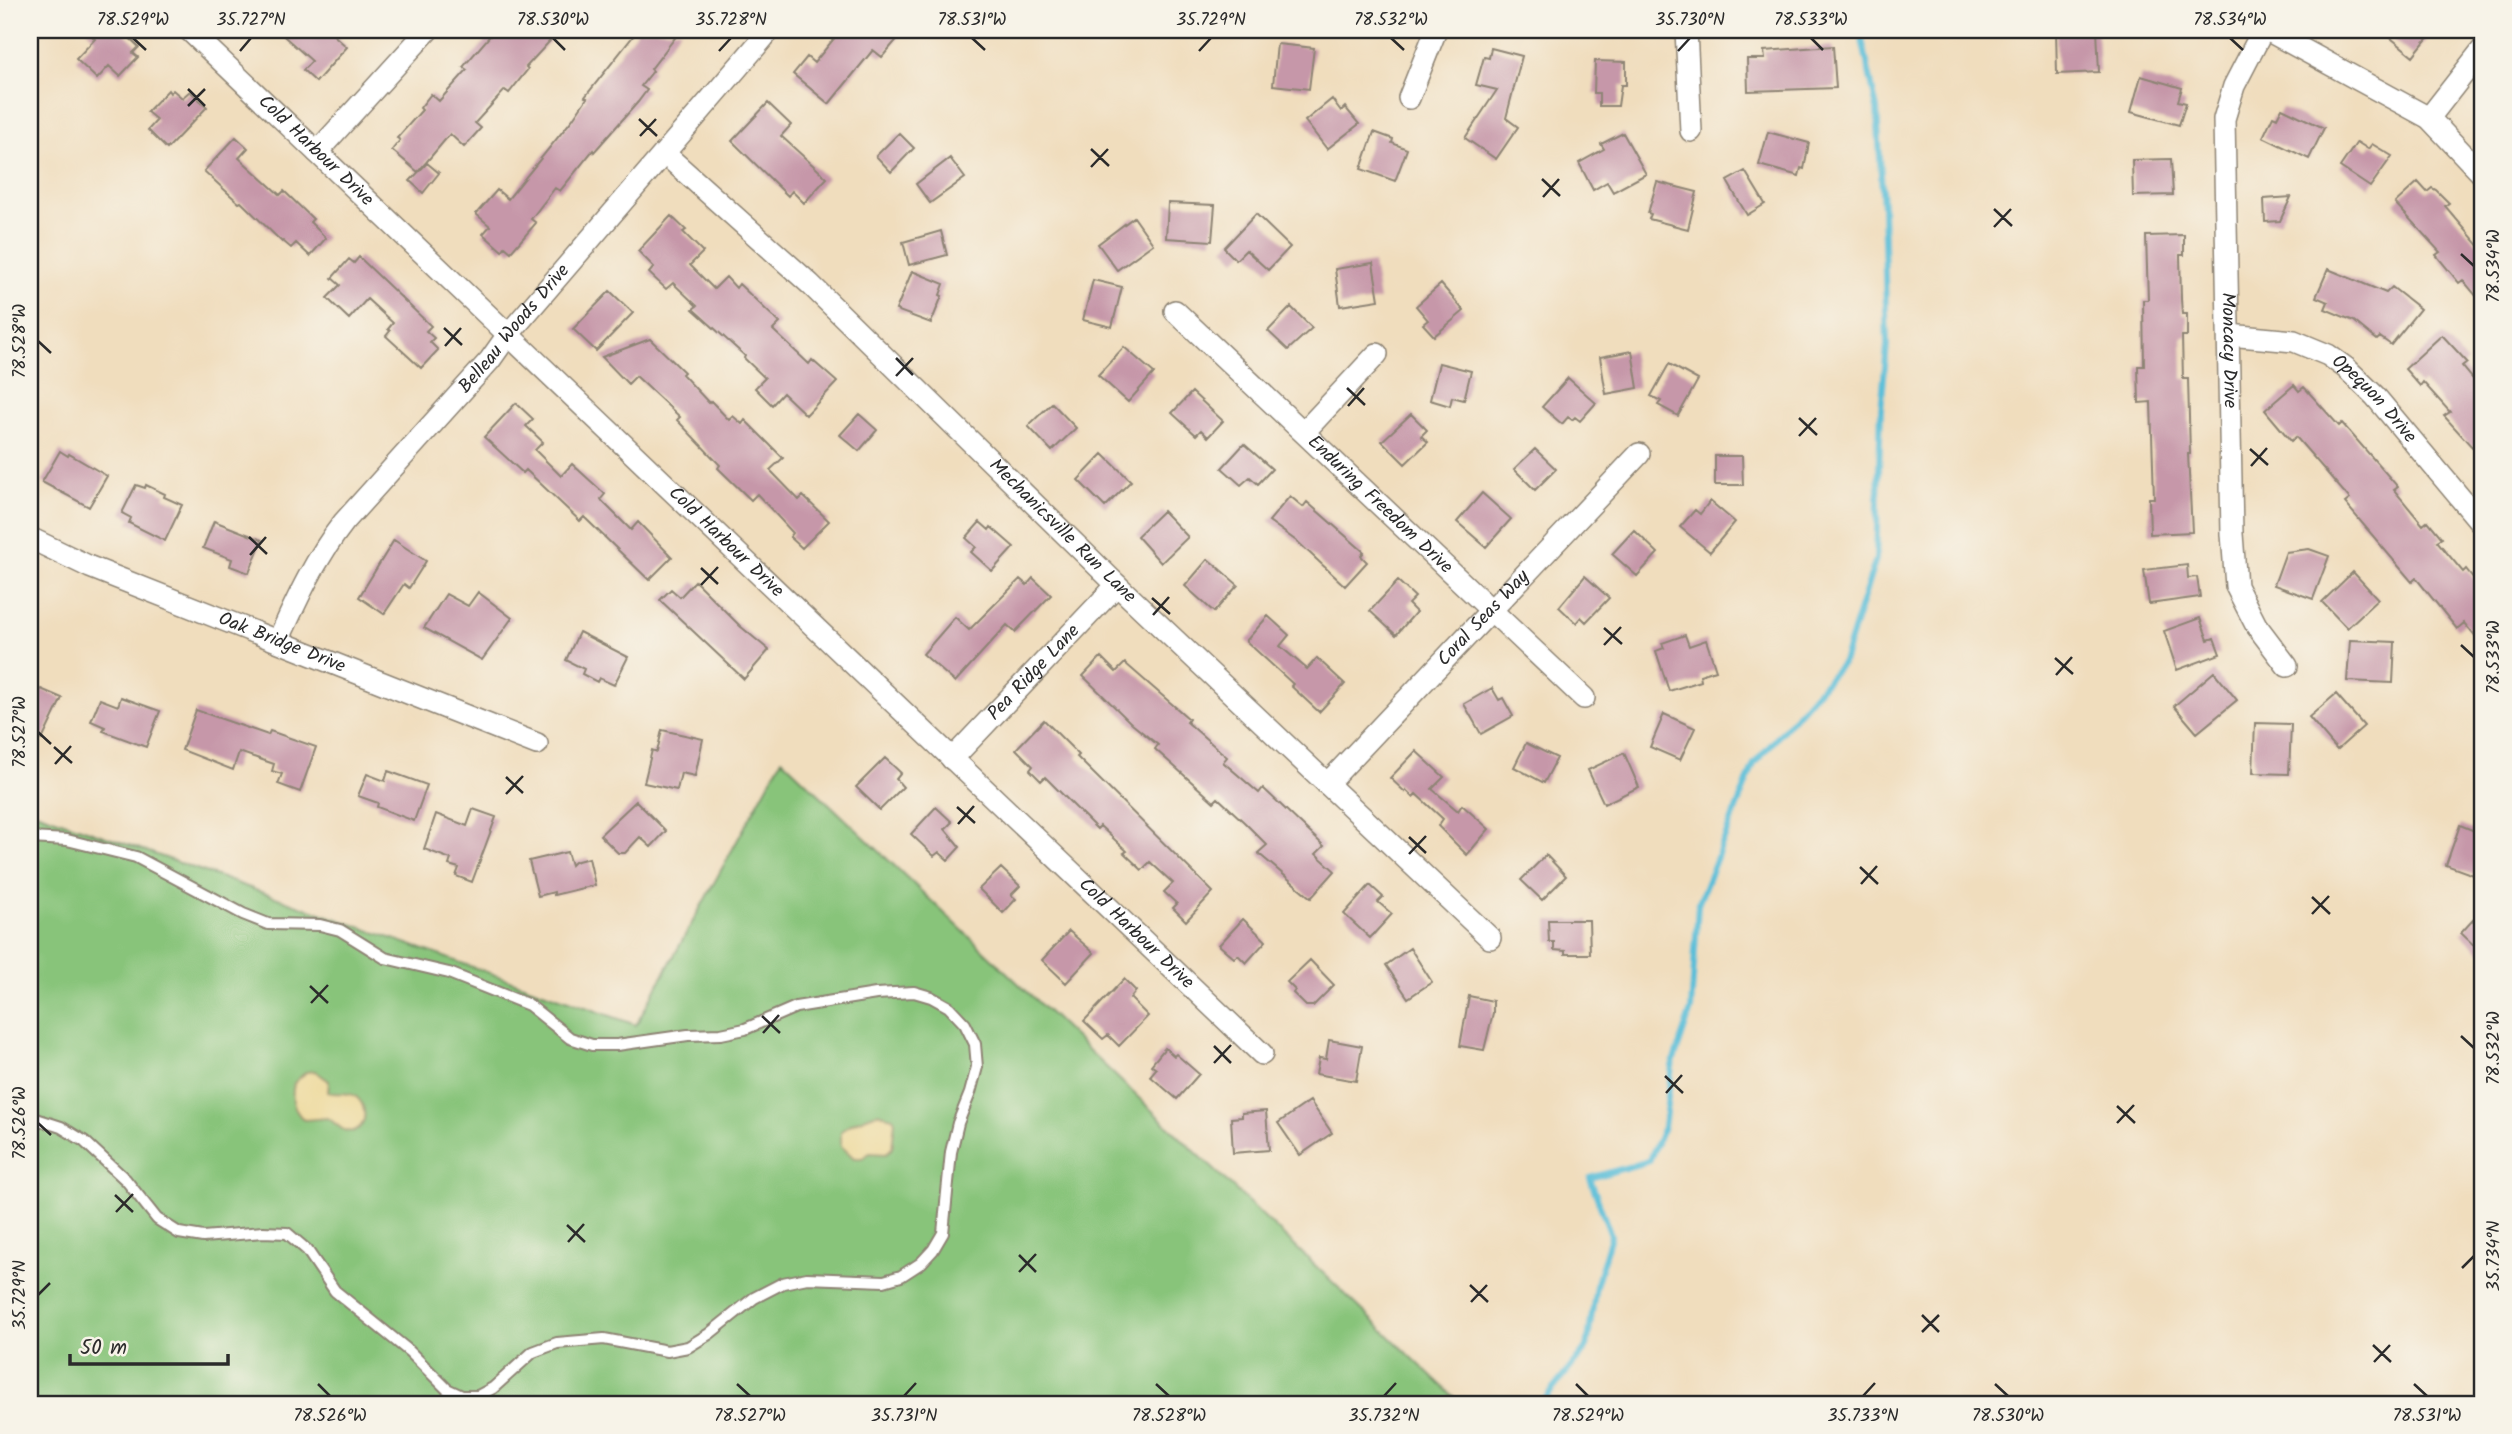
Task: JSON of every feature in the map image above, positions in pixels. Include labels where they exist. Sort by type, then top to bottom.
[{"type":"street","name":"Cold Harbour Drive","points":[[189,30],[1262,1054]]},
{"type":"street","points":[[317,152],[428,30]]},
{"type":"street","name":"Belleau Woods Drive","points":[[278,641],[306,578],[344,522],[491,360],[507,336],[770,30]]},
{"type":"street","points":[[1409,99],[1436,30]]},
{"type":"street","points":[[1686,30],[1691,131]]},
{"type":"street","points":[[2265,30],[2429,118],[2482,174]]},
{"type":"street","name":"Moncacy Drive","points":[[2265,30],[2234,86],[2224,119],[2232,534],[2236,586],[2256,625],[2287,666]]},
{"type":"street","points":[[2429,118],[2482,50]]},
{"type":"street","name":"Mechanicsville Run Lane","points":[[664,153],[810,285],[1117,585],[1490,938]]},
{"type":"street","name":"Enduring Freedom Drive","points":[[1175,311],[1584,698]]},
{"type":"street","name":"Opequon Drive","points":[[2229,335],[2294,341],[2328,355],[2347,368],[2375,396],[2482,524]]},
{"type":"street","points":[[1304,432],[1377,354]]},
{"type":"street","name":"Coral Seas Way","points":[[1327,783],[1639,454]]},
{"type":"street","name":"Oak Bridge Drive","points":[[30,538],[90,568],[537,744]]},
{"type":"street","name":"Pea Ridge Lane","points":[[952,759],[1117,585]]},
{"type":"lane","points":[[30,838],[66,840],[136,857],[243,914],[268,924],[320,925],[340,930],[385,958],[449,974],[529,1005],[569,1038],[592,1045],[617,1045],[688,1035],[721,1034],[746,1029],[796,1007],[876,994],[914,992],[931,997],[949,1007],[965,1024],[975,1044],[977,1067],[957,1124],[951,1152],[943,1233],[927,1257],[901,1276],[884,1281],[807,1278],[783,1283],[754,1298],[688,1347],[667,1351],[604,1339],[556,1343],[533,1352],[493,1388],[478,1396],[463,1396],[447,1389],[409,1351],[335,1291],[307,1250],[287,1233],[262,1232],[228,1237],[180,1233],[157,1219],[126,1180],[84,1141],[61,1127],[30,1116]]},
{"type":"green space","points":[[782,759],[1461,1404],[30,1404],[30,810],[636,1025]]},
{"type":"sand","points":[[315,1071],[329,1081],[328,1092],[352,1095],[360,1101],[364,1119],[358,1129],[346,1131],[328,1118],[304,1120],[297,1112],[293,1103],[294,1083],[306,1072]]},
{"type":"sand","points":[[877,1113],[893,1117],[895,1121],[892,1148],[886,1154],[870,1153],[862,1158],[854,1158],[841,1146],[841,1132],[852,1123]]},
{"type":"building","points":[[86,30],[121,30],[139,47],[133,53],[138,57],[120,76],[109,66],[97,79],[76,59],[95,39]]},
{"type":"building","points":[[277,30],[328,30],[347,47],[316,82],[303,70],[312,61]]},
{"type":"building","points":[[495,30],[560,30],[526,67],[528,69],[509,93],[505,90],[475,123],[481,128],[464,147],[450,134],[418,172],[392,150],[400,140],[397,138],[422,110],[420,108],[431,94],[439,101],[467,70],[463,67]]},
{"type":"building","points":[[638,30],[681,30],[651,69],[653,71],[641,86],[647,90],[638,102],[594,152],[593,150],[560,191],[555,188],[531,219],[536,223],[511,252],[505,247],[502,251],[483,234],[490,226],[476,214],[497,190],[508,199],[572,120],[587,98],[585,97]]},
{"type":"building","points":[[841,30],[905,30],[882,57],[873,50],[829,104],[793,74],[807,57],[814,63]]},
{"type":"building","points":[[2056,30],[2097,30],[2099,72],[2057,74]]},
{"type":"building","points":[[2381,30],[2434,30],[2413,56]]},
{"type":"building","points":[[1277,44],[1314,48],[1309,89],[1273,85]]},
{"type":"building","points":[[1833,46],[1836,88],[1748,91],[1747,59],[1765,59],[1764,51]]},
{"type":"building","points":[[1491,48],[1522,56],[1506,118],[1518,127],[1496,159],[1465,138],[1497,90],[1476,85],[1484,57],[1489,58]]},
{"type":"building","points":[[1595,61],[1626,62],[1626,85],[1621,85],[1618,106],[1599,106],[1599,93],[1594,93]]},
{"type":"building","points":[[2141,76],[2182,88],[2178,101],[2186,103],[2179,125],[2131,112]]},
{"type":"building","points":[[168,90],[170,93],[173,90],[182,98],[190,91],[207,107],[167,149],[148,130],[157,120],[147,112]]},
{"type":"building","points":[[1332,99],[1341,111],[1345,107],[1359,124],[1327,149],[1305,121]]},
{"type":"building","points":[[768,103],[791,125],[781,136],[827,178],[804,203],[792,191],[788,196],[732,141]]},
{"type":"building","points":[[2282,108],[2324,128],[2309,159],[2263,137],[2273,116],[2277,118]]},
{"type":"building","points":[[1374,132],[1393,139],[1392,143],[1407,149],[1395,181],[1361,169]]},
{"type":"building","points":[[1768,132],[1809,143],[1804,169],[1801,168],[1799,176],[1759,165]]},
{"type":"building","points":[[899,133],[914,148],[891,172],[876,156]]},
{"type":"building","points":[[1623,133],[1646,174],[1613,192],[1607,182],[1593,190],[1579,163],[1604,149],[1601,144]]},
{"type":"building","points":[[236,137],[248,148],[239,158],[280,195],[284,191],[313,219],[310,222],[326,238],[310,256],[296,243],[291,248],[282,242],[204,171]]},
{"type":"building","points":[[2357,142],[2368,149],[2372,144],[2392,156],[2370,187],[2340,167]]},
{"type":"building","points":[[950,158],[965,178],[930,203],[916,184]]},
{"type":"building","points":[[2171,159],[2173,195],[2133,196],[2132,160]]},
{"type":"building","points":[[427,163],[439,173],[423,193],[410,181]]},
{"type":"building","points":[[1745,171],[1765,204],[1747,215],[1727,181]]},
{"type":"building","points":[[1657,182],[1697,192],[1688,229],[1649,219],[1651,214],[1648,213]]},
{"type":"building","points":[[2418,182],[2427,192],[2432,188],[2436,190],[2449,203],[2445,206],[2482,249],[2482,303],[2463,280],[2459,283],[2436,255],[2440,252],[2395,203]]},
{"type":"building","points":[[2291,197],[2280,221],[2265,222],[2264,199]]},
{"type":"building","points":[[1168,203],[1215,205],[1212,241],[1166,238]]},
{"type":"building","points":[[1256,214],[1290,247],[1268,270],[1246,250],[1236,260],[1224,248]]},
{"type":"building","points":[[671,216],[703,252],[690,265],[714,289],[726,277],[736,288],[739,284],[780,323],[773,330],[809,364],[812,360],[837,382],[806,415],[783,393],[772,405],[755,388],[765,378],[745,356],[693,309],[697,306],[673,283],[666,289],[649,273],[654,267],[638,251]]},
{"type":"building","points":[[1134,217],[1153,244],[1117,270],[1098,244]]},
{"type":"building","points":[[941,231],[947,255],[909,265],[903,242]]},
{"type":"building","points":[[2184,235],[2184,255],[2180,255],[2182,314],[2187,314],[2187,336],[2182,336],[2183,379],[2188,379],[2192,532],[2150,534],[2149,498],[2154,498],[2151,402],[2139,403],[2138,366],[2144,366],[2143,300],[2148,300],[2146,236]]},
{"type":"building","points":[[359,257],[431,326],[426,331],[434,338],[430,342],[438,350],[421,368],[386,336],[393,323],[367,299],[349,319],[327,298],[340,285],[332,278],[349,259],[354,263]]},
{"type":"building","points":[[1373,263],[1379,300],[1340,306],[1335,269]]},
{"type":"building","points":[[2328,269],[2386,293],[2392,287],[2420,309],[2391,345],[2380,337],[2377,340],[2354,321],[2325,309],[2328,302],[2316,297]]},
{"type":"building","points":[[912,271],[944,284],[931,323],[896,310]]},
{"type":"building","points":[[1093,280],[1122,287],[1112,327],[1083,320]]},
{"type":"building","points":[[1441,284],[1464,311],[1434,336],[1423,324],[1428,320],[1416,306]]},
{"type":"building","points":[[610,291],[633,313],[596,351],[573,329]]},
{"type":"building","points":[[1291,307],[1312,328],[1288,350],[1268,331]]},
{"type":"building","points":[[2442,335],[2467,362],[2462,366],[2482,390],[2482,439],[2472,447],[2444,416],[2450,412],[2423,382],[2420,386],[2405,369]]},
{"type":"building","points":[[650,339],[684,372],[682,374],[709,403],[711,401],[729,420],[733,416],[742,424],[745,420],[783,458],[770,470],[799,500],[803,496],[829,521],[802,548],[790,537],[793,533],[757,494],[751,500],[718,468],[720,465],[677,420],[680,417],[636,376],[628,384],[602,357]]},
{"type":"building","points":[[1124,347],[1154,373],[1128,402],[1098,375]]},
{"type":"building","points":[[1632,351],[1638,388],[1606,394],[1600,357]]},
{"type":"building","points":[[1439,363],[1471,371],[1464,400],[1452,397],[1450,406],[1430,400]]},
{"type":"building","points":[[1669,364],[1698,380],[1678,416],[1658,405],[1661,401],[1651,396]]},
{"type":"building","points":[[1568,378],[1596,403],[1580,421],[1575,417],[1572,420],[1568,417],[1562,424],[1542,407]]},
{"type":"building","points":[[2294,385],[2299,391],[2304,387],[2339,426],[2342,423],[2398,487],[2394,490],[2423,525],[2428,521],[2442,538],[2437,541],[2463,572],[2466,569],[2482,589],[2482,645],[2464,623],[2457,629],[2416,578],[2412,582],[2345,503],[2350,499],[2296,437],[2291,441],[2265,410]]},
{"type":"building","points":[[1192,392],[1223,421],[1208,437],[1201,430],[1196,435],[1172,413]]},
{"type":"building","points":[[516,403],[533,419],[526,426],[543,442],[535,450],[561,476],[572,464],[605,494],[601,499],[603,502],[631,530],[638,522],[672,557],[649,580],[584,517],[580,521],[526,470],[523,473],[484,437]]},
{"type":"building","points":[[1052,403],[1076,428],[1052,451],[1028,426]]},
{"type":"building","points":[[859,414],[877,430],[859,451],[840,435]]},
{"type":"building","points":[[1411,414],[1427,430],[1421,436],[1428,442],[1405,464],[1382,441]]},
{"type":"building","points":[[1244,444],[1272,469],[1258,484],[1250,477],[1241,485],[1222,468]]},
{"type":"building","points":[[1535,449],[1556,469],[1535,490],[1514,469]]},
{"type":"building","points":[[60,451],[107,476],[89,507],[42,482]]},
{"type":"building","points":[[1103,454],[1131,481],[1105,507],[1078,480]]},
{"type":"building","points":[[1715,456],[1742,456],[1743,485],[1715,485]]},
{"type":"building","points":[[136,485],[145,488],[146,485],[182,505],[165,541],[129,523],[131,518],[122,513]]},
{"type":"building","points":[[1482,493],[1511,519],[1486,547],[1457,522]]},
{"type":"building","points":[[1290,496],[1303,507],[1307,502],[1364,552],[1361,556],[1367,562],[1345,586],[1299,543],[1269,521]]},
{"type":"building","points":[[1710,501],[1735,522],[1710,552],[1680,527],[1695,510],[1700,514]]},
{"type":"building","points":[[1163,511],[1188,537],[1161,563],[1137,536]]},
{"type":"building","points":[[214,521],[262,540],[249,573],[230,566],[232,559],[203,548]]},
{"type":"building","points":[[980,522],[989,530],[991,527],[1014,547],[992,571],[971,552],[976,547],[966,538]]},
{"type":"building","points":[[1634,530],[1658,553],[1637,576],[1612,554]]},
{"type":"building","points":[[394,540],[426,561],[409,588],[404,584],[384,614],[359,597]]},
{"type":"building","points":[[2309,549],[2329,556],[2313,599],[2274,585],[2286,552]]},
{"type":"building","points":[[1208,559],[1238,585],[1214,612],[1185,586]]},
{"type":"building","points":[[2187,565],[2188,578],[2197,577],[2200,597],[2149,604],[2144,570]]},
{"type":"building","points":[[2353,572],[2378,599],[2347,628],[2322,602]]},
{"type":"building","points":[[1585,576],[1609,598],[1586,622],[1581,617],[1576,623],[1559,607]]},
{"type":"building","points":[[1033,578],[1051,595],[1015,632],[1007,625],[955,682],[923,654],[955,617],[969,630],[1020,579],[1027,585]]},
{"type":"building","points":[[695,581],[740,626],[769,650],[744,679],[660,600],[671,589],[680,597]]},
{"type":"building","points":[[1398,581],[1415,597],[1408,604],[1416,612],[1396,635],[1370,611]]},
{"type":"building","points":[[478,592],[512,618],[482,660],[424,628],[446,594],[468,606]]},
{"type":"building","points":[[1268,616],[1289,635],[1280,646],[1307,669],[1317,658],[1345,684],[1319,712],[1246,641]]},
{"type":"building","points":[[2200,618],[2208,640],[2214,638],[2220,654],[2177,670],[2164,631]]},
{"type":"building","points":[[579,632],[628,657],[614,685],[599,678],[597,682],[582,674],[584,669],[566,660]]},
{"type":"building","points":[[1685,635],[1689,646],[1706,640],[1716,670],[1700,675],[1701,681],[1669,691],[1656,651],[1664,648],[1662,643]]},
{"type":"building","points":[[2350,640],[2395,642],[2393,683],[2347,681]]},
{"type":"building","points":[[1101,657],[1116,672],[1125,663],[1189,719],[1187,722],[1227,757],[1223,762],[1259,793],[1263,788],[1324,846],[1316,854],[1335,871],[1311,898],[1258,853],[1267,845],[1244,822],[1218,798],[1214,802],[1155,749],[1158,745],[1132,724],[1083,676]]},
{"type":"building","points":[[2214,672],[2237,700],[2197,733],[2174,706]]},
{"type":"building","points":[[30,687],[62,698],[42,740],[30,735]]},
{"type":"building","points":[[1492,688],[1499,700],[1503,698],[1513,716],[1481,734],[1464,704]]},
{"type":"building","points":[[2336,694],[2364,726],[2337,750],[2309,717]]},
{"type":"building","points":[[121,697],[160,711],[146,747],[103,731],[105,727],[91,721],[100,699],[118,706]]},
{"type":"building","points":[[196,710],[268,735],[270,731],[316,747],[300,792],[278,784],[282,774],[272,771],[274,764],[239,752],[233,770],[182,750]]},
{"type":"building","points":[[1664,714],[1695,728],[1680,760],[1650,747]]},
{"type":"building","points":[[1044,720],[1079,755],[1077,757],[1213,892],[1186,921],[1173,908],[1177,904],[1164,892],[1173,883],[1150,862],[1142,870],[1124,853],[1127,851],[1100,826],[1097,829],[1045,777],[1041,781],[1030,770],[1033,766],[1016,749]]},
{"type":"building","points":[[2255,723],[2291,724],[2289,774],[2253,773]]},
{"type":"building","points":[[662,730],[703,739],[695,776],[681,773],[677,790],[644,783],[652,750],[657,752]]},
{"type":"building","points":[[1526,743],[1557,758],[1544,783],[1514,767]]},
{"type":"building","points":[[1416,751],[1444,777],[1432,789],[1458,811],[1462,805],[1489,829],[1467,855],[1438,826],[1443,819],[1416,794],[1413,797],[1390,778]]},
{"type":"building","points":[[1624,753],[1639,787],[1604,804],[1588,770]]},
{"type":"building","points":[[885,758],[901,773],[896,779],[903,787],[880,810],[856,787]]},
{"type":"building","points":[[388,771],[427,785],[414,821],[377,807],[378,803],[358,796],[367,774],[385,781]]},
{"type":"building","points":[[636,801],[666,831],[651,847],[640,837],[625,853],[618,853],[600,835]]},
{"type":"building","points":[[936,807],[952,822],[945,829],[960,847],[948,860],[939,852],[934,856],[911,834]]},
{"type":"building","points":[[473,809],[496,817],[472,882],[456,876],[459,868],[449,865],[451,859],[424,849],[436,814],[467,826]]},
{"type":"building","points":[[2460,825],[2482,834],[2482,878],[2446,865]]},
{"type":"building","points":[[567,852],[571,865],[589,858],[595,885],[538,896],[529,861]]},
{"type":"building","points":[[1546,855],[1566,876],[1542,900],[1521,880]]},
{"type":"building","points":[[1001,868],[1020,886],[1011,895],[1016,899],[1003,913],[979,889]]},
{"type":"building","points":[[1370,885],[1383,897],[1378,902],[1392,914],[1370,938],[1344,914]]},
{"type":"building","points":[[2482,910],[2482,953],[2461,933]]},
{"type":"building","points":[[1243,919],[1266,941],[1246,963],[1238,955],[1234,958],[1219,945]]},
{"type":"building","points":[[1548,920],[1589,920],[1590,954],[1565,954],[1565,951],[1554,950],[1554,942],[1549,942]]},
{"type":"building","points":[[1069,931],[1094,953],[1066,983],[1042,960]]},
{"type":"building","points":[[1410,948],[1432,982],[1408,998],[1386,965]]},
{"type":"building","points":[[1310,960],[1334,985],[1313,1006],[1306,1006],[1293,993],[1295,990],[1287,982]]},
{"type":"building","points":[[1124,979],[1136,991],[1130,998],[1148,1016],[1119,1046],[1108,1035],[1103,1039],[1084,1021]]},
{"type":"building","points":[[1469,996],[1493,1001],[1493,1013],[1484,1050],[1460,1046]]},
{"type":"building","points":[[1329,1040],[1362,1046],[1356,1081],[1316,1074],[1319,1058],[1326,1059]]},
{"type":"building","points":[[1165,1048],[1199,1074],[1177,1099],[1150,1076],[1156,1069],[1151,1065]]},
{"type":"building","points":[[1310,1101],[1332,1133],[1300,1155],[1278,1123]]},
{"type":"building","points":[[1266,1111],[1269,1150],[1233,1153],[1231,1118],[1242,1117],[1242,1113]]},
{"type":"waterway","points":[[1541,1404],[1587,1347],[1596,1286],[1611,1236],[1590,1178],[1649,1161],[1664,1127],[1672,1066],[1691,1010],[1698,905],[1754,764],[1843,662],[1876,559],[1881,410],[1887,345],[1883,207],[1877,109],[1860,30]]}]
